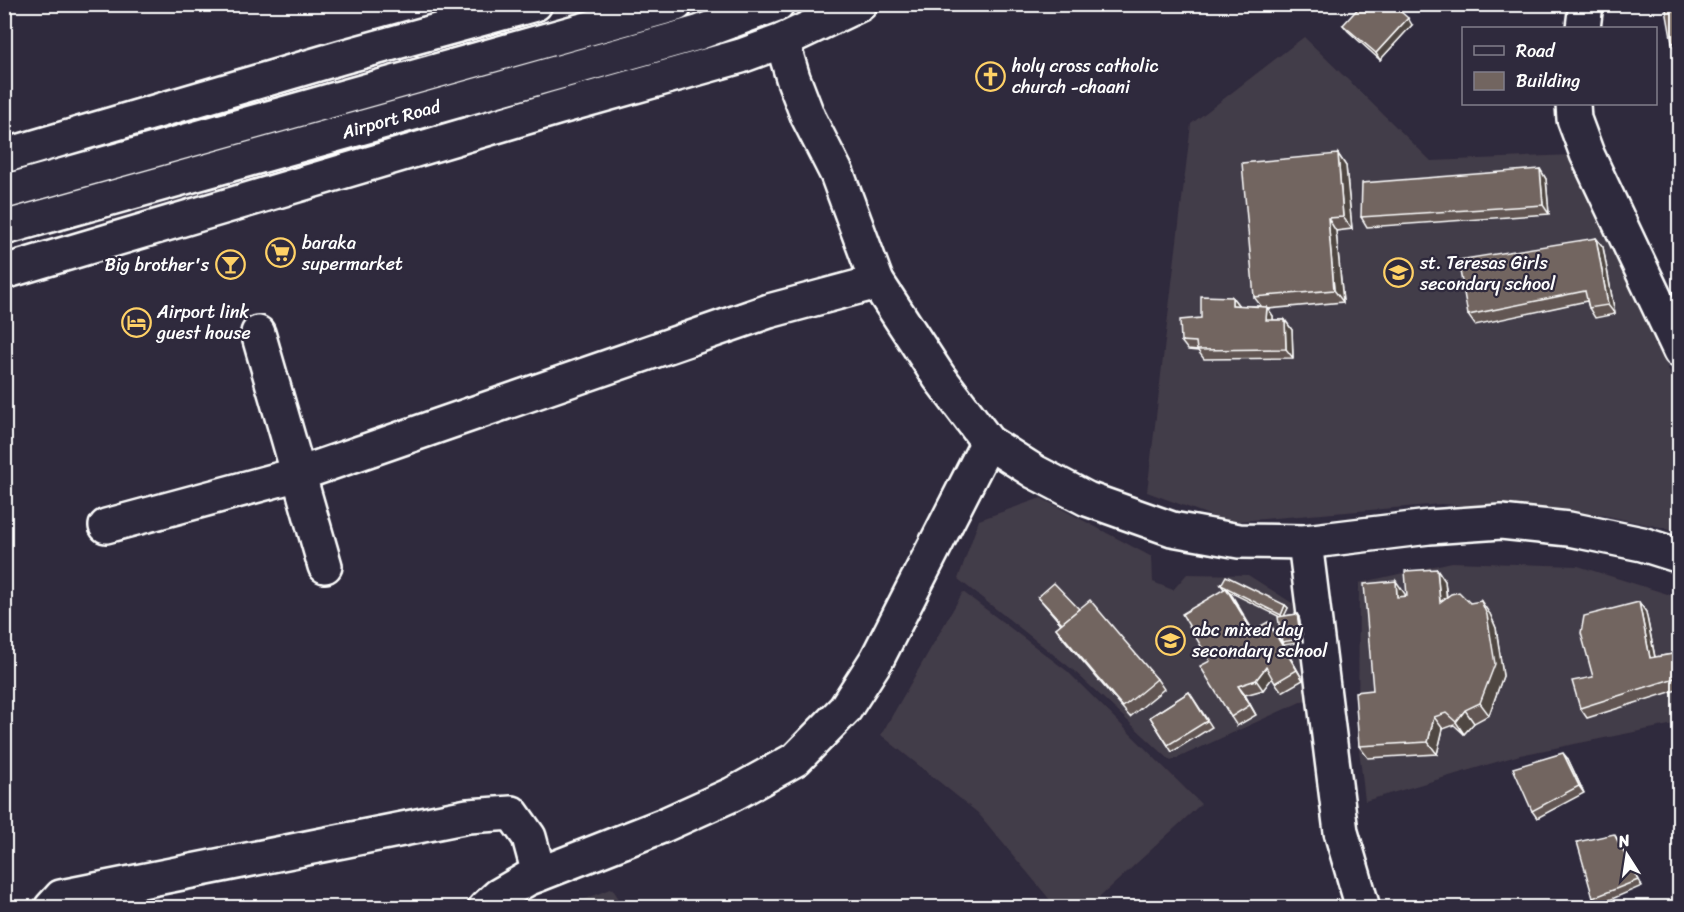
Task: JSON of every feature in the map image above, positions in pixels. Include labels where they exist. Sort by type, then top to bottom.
[{"type":"street","points":[[4,156],[342,57],[535,4]]},
{"type":"street","name":"Airport Road","points":[[4,192],[676,4]]},
{"type":"street","name":"Airport Road","points":[[4,228],[698,33],[777,4]]},
{"type":"street","points":[[4,272],[557,108],[668,78],[782,41],[860,4]]},
{"type":"street","points":[[1583,27],[1586,4]]},
{"type":"street","points":[[782,41],[808,117],[837,174],[877,282],[939,377],[988,442],[1035,472],[1087,499],[1172,529],[1239,541],[1305,542],[1429,527],[1501,522],[1569,529],[1642,544],[1680,556]]},
{"type":"street","points":[[1573,105],[1575,119],[1587,154],[1680,351]]},
{"type":"street","points":[[106,526],[299,474],[769,311],[877,282]]},
{"type":"street","points":[[258,333],[325,566]]},
{"type":"street","points":[[485,908],[498,896],[539,874],[723,799],[796,759],[845,709],[877,659],[988,442]]},
{"type":"street","points":[[1305,542],[1341,832],[1363,908]]},
{"type":"street","points":[[51,908],[61,897],[468,816],[512,813],[529,837],[539,874]]},
{"type":"shaded area","name":"st. Teresas Girls secondary school","points":[[1304,37],[1431,161],[1572,155],[1676,386],[1679,531],[1602,515],[1441,504],[1228,522],[1147,492],[1191,124]]},
{"type":"shaded area","name":"abc mixed day secondary school","points":[[1041,498],[1152,557],[1153,582],[1173,590],[1187,574],[1248,575],[1303,610],[1316,695],[1171,761],[1073,670],[958,579],[979,520]]},
{"type":"shaded area","points":[[1452,562],[1578,566],[1677,597],[1680,610],[1679,723],[1520,755],[1365,801],[1358,740],[1359,583]]},
{"type":"shaded area","points":[[963,592],[1067,671],[1201,804],[1089,907],[1056,907],[978,813],[881,735]]},
{"type":"shaded area","points":[[612,888],[624,907],[569,907],[574,904]]},
{"type":"building","points":[[1362,4],[1392,4],[1408,18],[1376,53],[1343,25]]},
{"type":"building","points":[[1665,4],[1680,4],[1680,42],[1672,43]]},
{"type":"building","points":[[1338,154],[1343,217],[1328,218],[1334,290],[1254,297],[1242,163]]},
{"type":"building","points":[[1540,169],[1543,205],[1361,217],[1362,183]]},
{"type":"building","points":[[1596,238],[1608,305],[1589,308],[1585,291],[1468,315],[1458,260]]},
{"type":"building","points":[[1201,296],[1232,297],[1232,305],[1267,307],[1266,320],[1285,320],[1286,349],[1197,350],[1196,342],[1181,341],[1180,320],[1201,318]]},
{"type":"building","points":[[1437,569],[1440,602],[1451,594],[1459,592],[1470,603],[1481,601],[1487,615],[1495,664],[1480,703],[1465,710],[1456,722],[1446,713],[1434,717],[1428,742],[1359,746],[1355,692],[1373,690],[1364,584],[1396,581],[1397,597],[1407,596],[1405,571]]},
{"type":"building","points":[[1226,576],[1285,605],[1281,615],[1221,585]]},
{"type":"building","points":[[1054,583],[1079,609],[1062,623],[1038,597]]},
{"type":"building","points":[[1226,588],[1252,631],[1268,622],[1297,670],[1275,683],[1266,667],[1256,680],[1238,686],[1250,705],[1231,717],[1200,666],[1210,661],[1182,614]]},
{"type":"building","points":[[1090,600],[1157,679],[1123,707],[1056,628]]},
{"type":"building","points":[[1639,602],[1650,658],[1673,654],[1675,678],[1580,708],[1572,681],[1593,677],[1581,633],[1584,616]]},
{"type":"building","points":[[1297,614],[1301,639],[1282,642],[1278,617]]},
{"type":"building","points":[[1189,692],[1207,721],[1168,745],[1150,717]]},
{"type":"building","points":[[1563,753],[1579,786],[1532,811],[1513,768]]},
{"type":"building","points":[[1614,834],[1638,880],[1593,898],[1577,842]]},
{"type":"place","name":"holy cross catholic church -chaani","points":[[991,76]]},
{"type":"place","name":"baraka supermarket","points":[[281,253]]},
{"type":"place","name":"Big brother's","points":[[230,265]]},
{"type":"place","name":"st. Teresas Girls secondary school","points":[[1399,273]]},
{"type":"place","name":"Airport link guest house","points":[[136,322]]},
{"type":"place","name":"abc mixed day secondary school","points":[[1171,640]]}]
